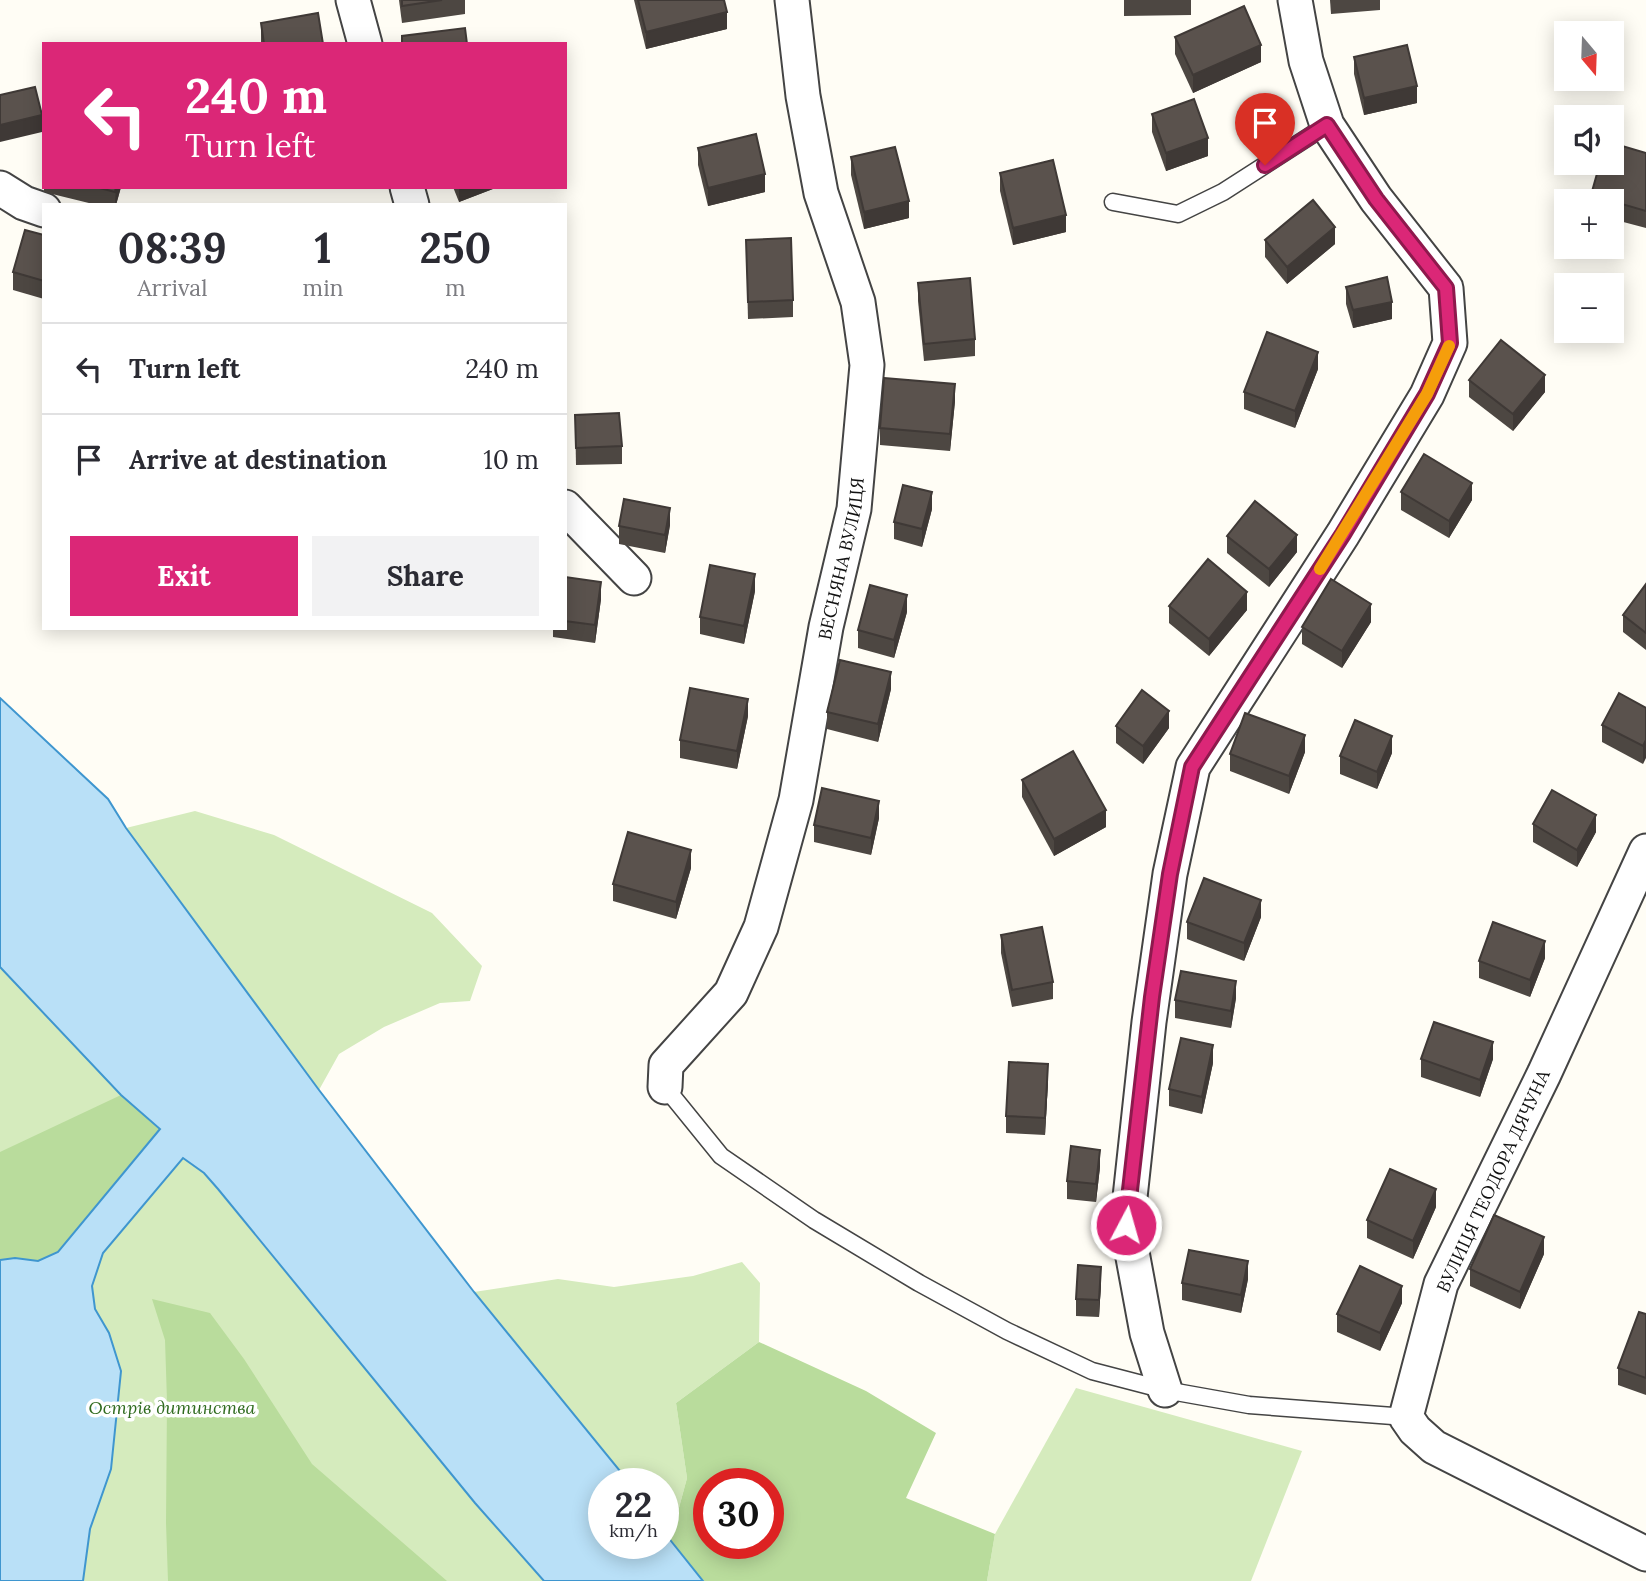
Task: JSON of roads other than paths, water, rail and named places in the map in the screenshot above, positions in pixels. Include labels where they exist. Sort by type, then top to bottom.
[{"type":"street","points":[[353,0],[364,42]]},
{"type":"street","name":"ВЕСНЯНА ВУЛИЦЯ","points":[[665,1087],[666,1065],[731,993],[761,927],[796,800],[826,627],[854,509],[867,365],[858,302],[821,193],[803,96],[792,0]]},
{"type":"street","points":[[1165,1390],[1147,1333],[1126,1225],[1154,982],[1170,874],[1192,767],[1350,523],[1427,394],[1450,343],[1446,288],[1376,199],[1327,125],[1306,61],[1295,0]]},
{"type":"street","points":[[0,188],[24,203],[42,209]]},
{"type":"street","points":[[567,510],[634,578]]},
{"type":"street","name":"ВУЛИЦЯ ТЕОДОРА ДЯЧУНА","points":[[1406,1417],[1441,1284],[1544,1074],[1646,851]]},
{"type":"street","points":[[1406,1417],[1415,1430],[1434,1447],[1646,1554]]},
{"type":"lane","points":[[1113,202],[1178,214],[1223,192],[1327,125]]},
{"type":"lane","points":[[665,1087],[721,1156],[814,1220],[919,1283],[1007,1331],[1092,1371],[1165,1390],[1249,1405],[1406,1417]]},
{"type":"water","points":[[0,698],[108,799],[126,828],[319,1090],[474,1292],[618,1468],[588,1468],[588,1559],[679,1559],[679,1551],[703,1581],[544,1581],[475,1503],[218,1189],[204,1173],[183,1158],[103,1253],[92,1286],[95,1309],[109,1333],[121,1371],[111,1469],[90,1529],[83,1581],[0,1581],[0,1260],[15,1258],[38,1261],[58,1252],[160,1129],[121,1095],[0,967]]},
{"type":"park label","name":"Острів дитинства","points":[[172,1407]]}]
